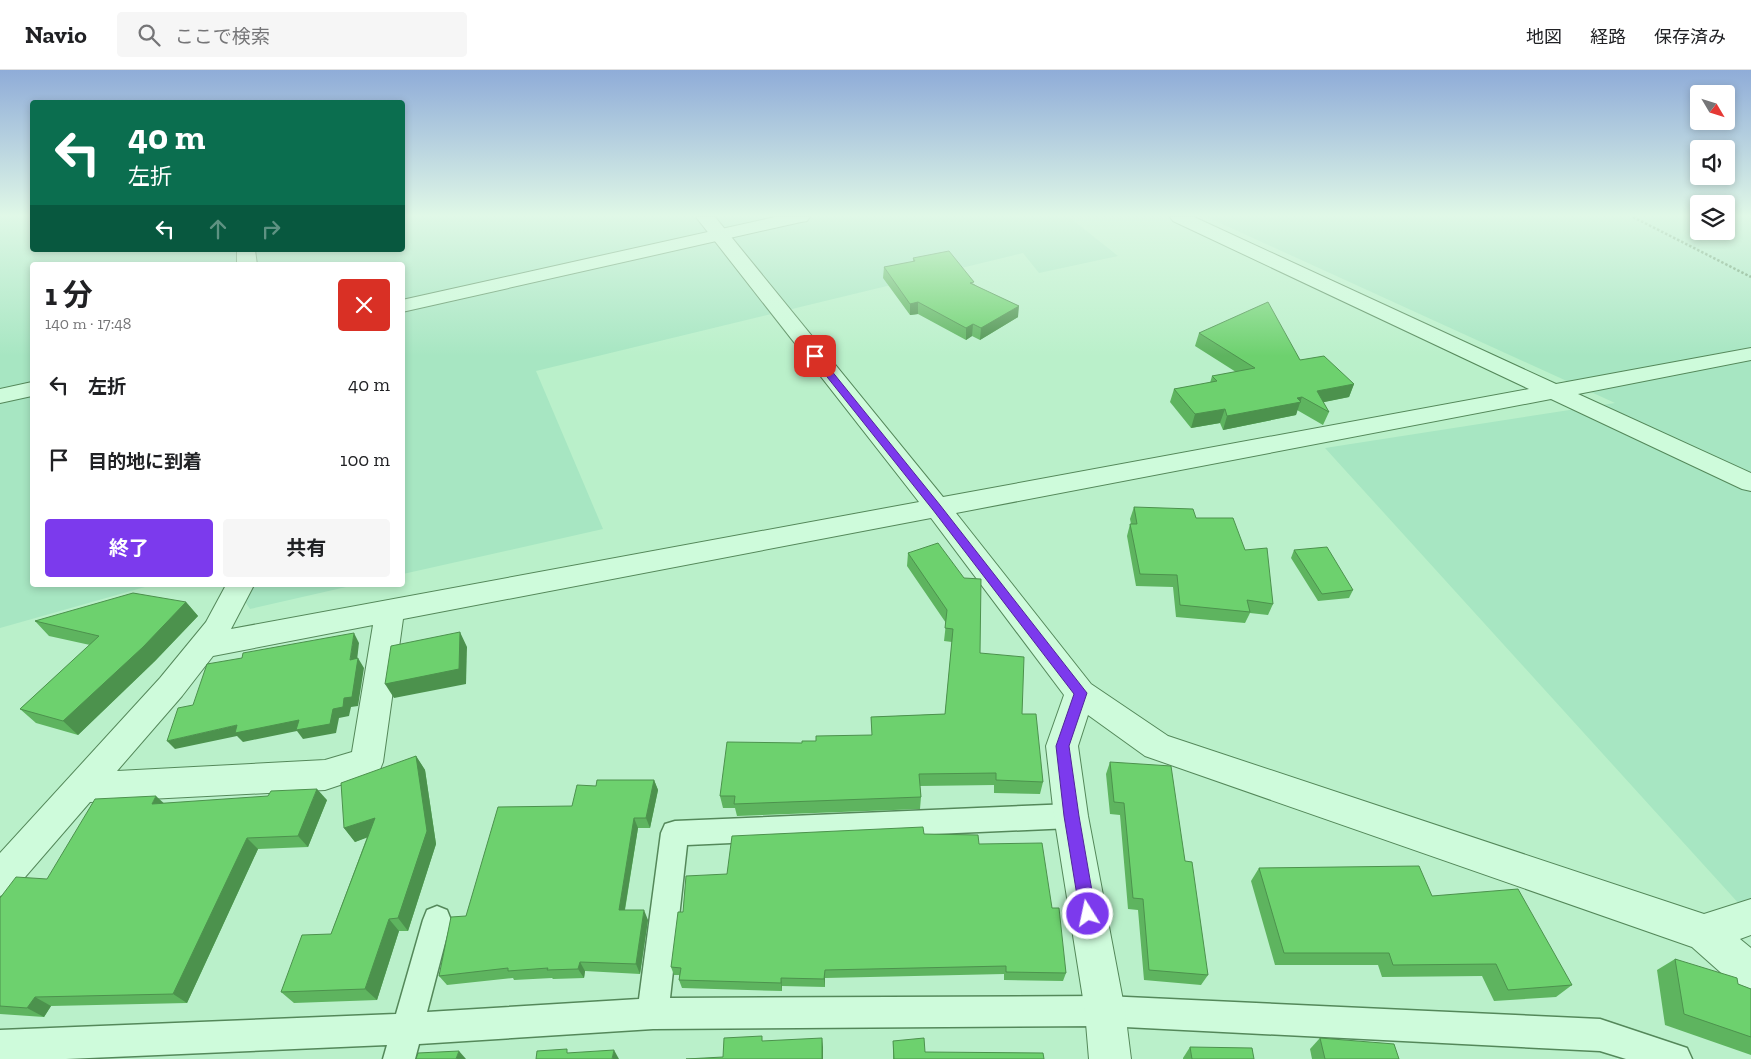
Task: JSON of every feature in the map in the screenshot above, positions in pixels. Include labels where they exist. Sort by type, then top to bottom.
[{"type":"street","points":[[405,305],[568,263]]},
{"type":"street","points":[[742,263],[1080,693],[1157,746],[1704,933],[1751,973]]},
{"type":"street","points":[[1278,263],[1751,483]]},
{"type":"street","points":[[204,646],[1751,354]]},
{"type":"street","points":[[0,396],[30,389]]},
{"type":"street","points":[[0,879],[171,688],[216,630],[239,587]]},
{"type":"street","points":[[82,788],[325,775],[367,762],[390,611]]},
{"type":"street","points":[[1080,693],[1062,746],[1071,816],[1104,1011],[1110,1059]]},
{"type":"street","points":[[1704,933],[1751,917]]},
{"type":"lane","points":[[652,1014],[675,832],[1071,816]]},
{"type":"lane","points":[[399,1059],[438,920]]},
{"type":"lane","points":[[0,1046],[407,1029],[652,1014],[1104,1011],[1600,1035],[1676,1059]]},
{"type":"path","points":[[1722,263],[1751,278]]},
{"type":"green space","points":[[0,263],[30,263],[30,587],[145,587],[0,628]]},
{"type":"green space","points":[[405,263],[981,263],[536,371],[603,529],[405,574]]},
{"type":"green space","points":[[1031,263],[1085,263],[1039,273]]},
{"type":"green space","points":[[1308,263],[1751,263],[1751,917],[1325,448],[1615,403]]},
{"type":"green space","points":[[235,587],[346,587],[250,609]]},
{"type":"building","points":[[904,263],[959,263],[974,282],[970,283],[1019,306],[981,328],[973,324],[966,328],[918,302],[910,304],[884,267]]},
{"type":"building","points":[[1268,302],[1300,360],[1324,356],[1354,384],[1317,391],[1329,412],[1302,397],[1297,398],[1301,402],[1227,416],[1225,409],[1195,414],[1174,389],[1217,381],[1212,376],[1255,368],[1199,333]]},
{"type":"building","points":[[1134,507],[1193,509],[1196,518],[1233,518],[1245,550],[1267,548],[1273,604],[1247,600],[1250,612],[1180,605],[1177,575],[1140,574],[1130,524],[1137,524]]},
{"type":"building","points":[[938,543],[964,578],[981,579],[980,653],[1024,657],[1022,714],[1036,714],[1043,782],[996,780],[996,773],[919,774],[921,797],[734,804],[735,796],[720,796],[727,742],[802,743],[802,741],[816,741],[816,736],[872,735],[871,717],[945,714],[953,629],[945,628],[947,610],[908,553]]},
{"type":"building","points":[[1327,547],[1353,590],[1322,594],[1294,550]]},
{"type":"building","points":[[133,593],[186,602],[143,647],[63,721],[20,709],[99,636],[35,621]]},
{"type":"building","points":[[460,632],[459,669],[385,684],[391,646]]},
{"type":"building","points":[[354,633],[350,660],[358,658],[352,697],[344,698],[343,707],[333,709],[330,724],[296,730],[299,720],[235,733],[237,725],[167,741],[178,708],[193,705],[207,664],[242,658],[243,653]]},
{"type":"building","points":[[416,756],[427,831],[398,918],[389,919],[365,989],[281,992],[302,935],[331,934],[375,818],[344,828],[341,783]]},
{"type":"building","points":[[1110,762],[1171,766],[1185,861],[1192,862],[1208,975],[1149,970],[1143,899],[1133,898],[1124,803],[1114,802]]},
{"type":"building","points":[[597,780],[654,780],[646,818],[634,818],[619,910],[644,910],[636,964],[580,962],[578,969],[547,970],[548,968],[508,971],[508,968],[439,976],[451,917],[466,916],[498,807],[572,806],[577,785],[596,786]]},
{"type":"building","points":[[317,789],[298,836],[247,838],[173,994],[35,997],[27,1008],[0,1006],[0,898],[16,877],[47,879],[95,799],[156,796],[152,804],[268,796],[271,791]]},
{"type":"building","points":[[923,827],[924,834],[978,835],[979,844],[1042,843],[1052,908],[1059,908],[1066,973],[1006,972],[1006,966],[825,970],[824,979],[781,978],[781,983],[679,980],[681,968],[671,967],[678,912],[683,912],[686,876],[727,874],[732,836]]},
{"type":"building","points":[[1419,866],[1432,896],[1518,889],[1572,985],[1508,990],[1496,964],[1393,965],[1389,953],[1284,953],[1259,868]]},
{"type":"building","points":[[1675,959],[1737,978],[1738,984],[1751,989],[1751,1037],[1684,1014]]},
{"type":"building","points":[[762,1036],[762,1041],[822,1038],[822,1059],[686,1059],[723,1057],[724,1038]]},
{"type":"building","points":[[924,1038],[925,1052],[1043,1053],[1044,1059],[894,1059],[893,1041]]},
{"type":"building","points":[[1320,1038],[1394,1044],[1399,1059],[1325,1059]]},
{"type":"building","points":[[1190,1047],[1252,1048],[1254,1059],[1192,1059]]},
{"type":"building","points":[[567,1049],[567,1053],[614,1050],[612,1059],[536,1059],[537,1051]]},
{"type":"building","points":[[459,1051],[456,1059],[416,1059],[418,1053]]},
{"type":"route","points":[[815,356],[1080,693],[1062,746],[1071,816],[1088,914]]}]
